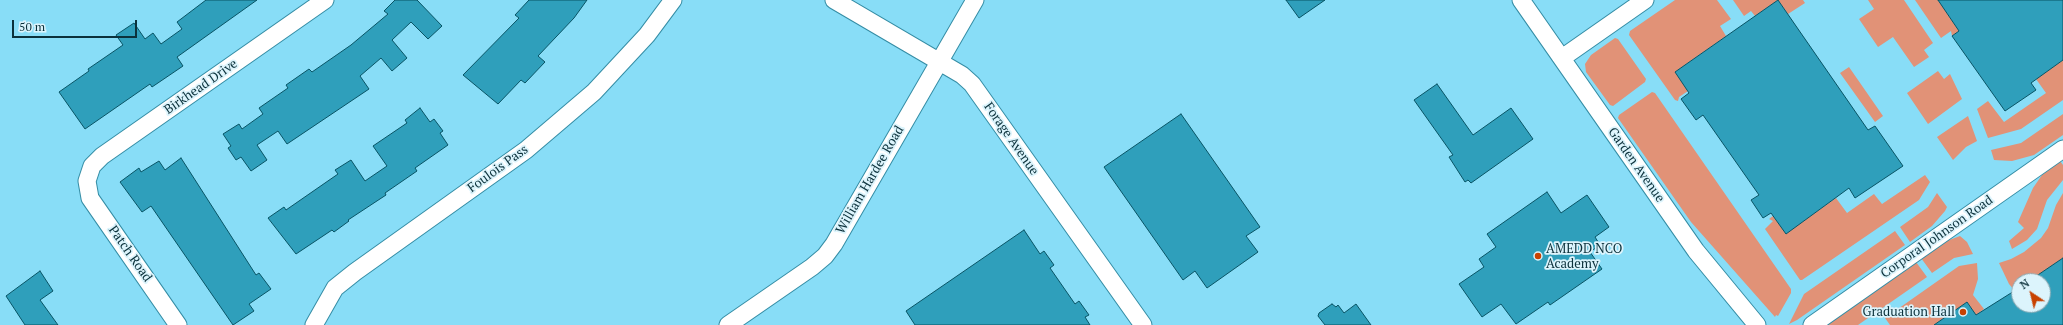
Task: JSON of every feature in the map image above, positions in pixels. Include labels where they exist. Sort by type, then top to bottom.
[{"type":"street","name":"Birkhead Drive","points":[[87,181],[92,166],[102,156],[325,0]]},
{"type":"street","name":"Foulois Pass","points":[[314,325],[335,288],[355,272],[526,150],[588,97],[647,36],[673,0]]},
{"type":"street","name":"Forage Avenue","points":[[834,0],[962,75],[972,84],[1143,325]]},
{"type":"street","name":"William Hardee Road","points":[[728,325],[825,256],[834,244],[938,61],[975,0]]},
{"type":"street","name":"Garden Avenue","points":[[1521,0],[1696,251],[1758,325]]},
{"type":"street","points":[[1562,58],[1644,0]]},
{"type":"street","name":"Corporal Johnson Road","points":[[1812,325],[2063,149]]},
{"type":"street","name":"Patch Road","points":[[87,181],[90,198],[178,325]]},
{"type":"shaded area","points":[[1675,0],[1717,0],[1731,19],[1720,26],[1726,36],[1675,72],[1688,91],[1679,97],[1678,101],[1675,100],[1629,35],[1630,31]]},
{"type":"shaded area","points":[[1733,0],[1778,0],[1755,16],[1751,11],[1744,16]]},
{"type":"shaded area","points":[[1778,0],[1803,0],[1805,3],[1788,14]]},
{"type":"shaded area","points":[[1868,0],[1904,0],[1933,43],[1924,50],[1929,57],[1914,67],[1893,37],[1878,47],[1859,19],[1874,9]]},
{"type":"shaded area","points":[[1915,0],[1938,0],[1959,31],[1952,36],[1951,31],[1941,38]]},
{"type":"shaded area","points":[[1615,38],[1618,39],[1646,79],[1645,82],[1613,106],[1610,105],[1586,72],[1585,64],[1591,55]]},
{"type":"shaded area","points":[[2063,60],[2063,100],[2021,129],[1988,138],[1977,109],[1988,101],[2004,122],[2046,93],[2036,79]]},
{"type":"shaded area","points":[[1849,67],[1883,116],[1875,122],[1840,73]]},
{"type":"shaded area","points":[[1938,71],[1944,79],[1950,74],[1962,99],[1928,124],[1907,93]]},
{"type":"shaded area","points":[[1652,92],[1655,93],[1791,289],[1791,293],[1778,316],[1776,315],[1775,317],[1691,222],[1618,118],[1619,115]]},
{"type":"shaded area","points":[[2063,114],[2063,135],[2034,155],[2012,161],[1994,160],[1991,150],[2021,143]]},
{"type":"shaded area","points":[[1968,116],[1977,141],[1966,147],[1953,160],[1937,137]]},
{"type":"shaded area","points":[[2060,161],[2063,165],[2063,180],[2047,200],[2037,229],[2027,240],[2012,249],[2009,241],[2024,228],[2018,222],[2033,188],[2042,175]]},
{"type":"shaded area","points":[[1925,175],[1930,182],[1919,200],[1802,280],[1800,280],[1765,229],[1773,221],[1769,219],[1773,216],[1786,233],[1836,198],[1847,213],[1874,194],[1882,204]]},
{"type":"shaded area","points":[[1937,193],[1947,207],[1945,211],[1932,226],[1910,242],[1900,227],[1928,207]]},
{"type":"shaded area","points":[[2063,193],[2063,258],[2041,273],[2011,273],[2011,286],[1999,263],[2024,252],[2041,238],[2048,228],[2056,205]]},
{"type":"shaded area","points":[[1895,231],[1905,245],[1789,324],[1804,294]]},
{"type":"shaded area","points":[[1960,236],[1967,242],[1973,254],[1954,258],[1932,273],[1921,258],[1944,242]]},
{"type":"shaded area","points":[[1916,262],[1927,277],[1858,325],[1825,325]]},
{"type":"shaded area","points":[[1977,263],[1978,279],[1973,295],[1984,309],[1976,315],[1967,302],[1934,325],[1890,325],[1885,318],[1959,266]]},
{"type":"building","points":[[206,0],[257,0],[177,57],[183,66],[152,87],[150,84],[85,129],[59,92],[89,71],[88,69],[123,45],[116,35],[134,23],[145,39],[153,33],[161,44],[182,29],[177,22]]},
{"type":"building","points":[[395,0],[417,0],[442,26],[428,39],[411,22],[392,40],[407,58],[392,71],[381,58],[360,76],[369,89],[287,144],[278,131],[257,145],[267,160],[251,171],[241,157],[236,160],[228,148],[231,146],[223,134],[239,124],[242,129],[263,114],[259,108],[288,88],[286,85],[309,69],[312,72],[351,45],[388,14],[384,11]]},
{"type":"building","points":[[529,0],[587,0],[574,18],[538,56],[545,62],[525,83],[521,80],[498,104],[463,75],[519,18],[515,15]]},
{"type":"building","points":[[1286,0],[1325,0],[1299,18]]},
{"type":"building","points":[[1778,0],[1868,130],[1875,126],[1903,166],[1855,198],[1849,188],[1786,234],[1771,213],[1763,218],[1751,200],[1759,195],[1703,115],[1696,120],[1681,99],[1689,93],[1675,72]]},
{"type":"building","points":[[1938,0],[2063,0],[2063,60],[2031,83],[2036,90],[2005,111],[1952,36],[1959,31]]},
{"type":"building","points":[[1437,84],[1473,135],[1511,108],[1533,139],[1471,183],[1468,180],[1465,182],[1449,157],[1453,155],[1414,100]]},
{"type":"building","points":[[420,108],[430,122],[434,119],[443,131],[440,133],[448,145],[415,168],[417,171],[385,193],[386,195],[348,220],[349,221],[334,232],[332,230],[296,254],[268,218],[284,207],[286,210],[338,174],[335,170],[351,160],[365,181],[387,166],[373,146],[407,123],[405,120]]},
{"type":"building","points":[[1181,114],[1260,227],[1246,236],[1258,252],[1207,288],[1195,271],[1183,280],[1104,167]]},
{"type":"building","points":[[181,158],[256,275],[259,273],[271,289],[249,304],[254,311],[233,325],[151,206],[142,212],[120,182],[139,168],[141,172],[159,161],[165,170]]},
{"type":"building","name":"AMEDD NCO Academy","points":[[1547,192],[1561,213],[1587,195],[1609,227],[1595,237],[1600,245],[1590,252],[1602,269],[1550,305],[1548,302],[1516,324],[1501,304],[1482,317],[1459,284],[1484,267],[1479,259],[1496,247],[1487,234]]},
{"type":"building","points":[[1024,230],[1040,254],[1044,251],[1054,265],[1050,268],[1075,304],[1079,301],[1089,315],[1085,317],[1090,325],[915,325],[906,311]]},
{"type":"building","points":[[2063,258],[2063,325],[1934,325],[1967,302],[1976,315],[2011,293],[2011,313],[2051,313],[2051,273],[2041,273]]},
{"type":"building","points":[[40,271],[53,291],[40,300],[58,325],[25,325],[6,296]]},
{"type":"building","points":[[1332,304],[1336,307],[1338,305],[1344,313],[1356,304],[1371,325],[1325,325],[1318,316],[1319,313]]},
{"type":"place","name":"AMEDD NCO Academy","points":[[1538,256]]},
{"type":"place","name":"Graduation Hall","points":[[1963,312]]}]
